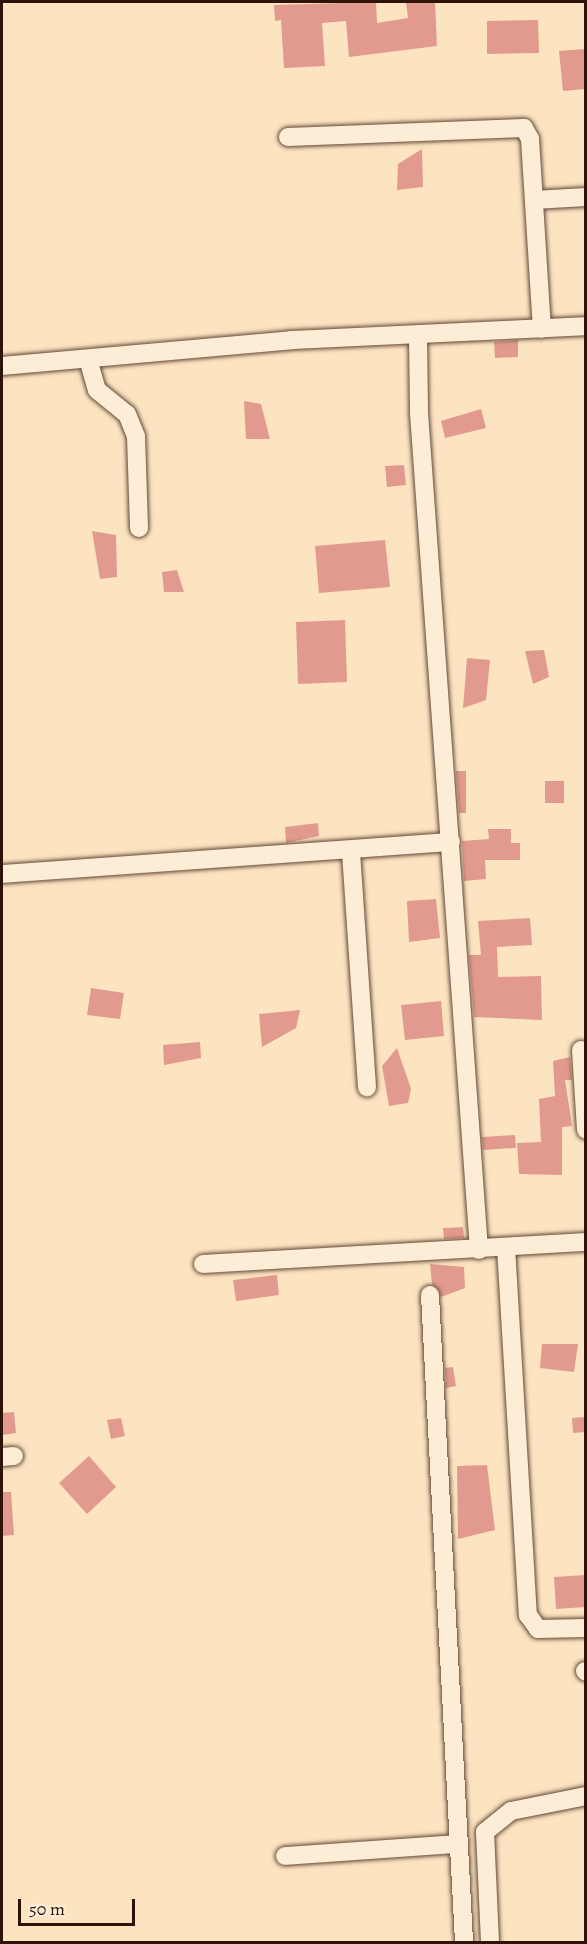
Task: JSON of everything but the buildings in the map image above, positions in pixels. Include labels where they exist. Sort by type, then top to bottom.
[{"type":"street","points":[[288,137],[524,128],[530,139],[542,329]]},
{"type":"street","points":[[534,200],[585,197]]},
{"type":"street","points":[[2,366],[291,340],[418,338],[585,326]]},
{"type":"street","points":[[418,338],[419,413],[479,1250]]},
{"type":"street","points":[[88,359],[97,390],[127,414],[136,436],[139,528]]},
{"type":"street","points":[[2,874],[351,852],[451,842]]},
{"type":"street","points":[[351,852],[367,1087]]},
{"type":"street","points":[[581,1050],[585,1130]]},
{"type":"street","points":[[203,1264],[479,1250],[585,1242]]},
{"type":"street","points":[[506,1247],[528,1615],[538,1629],[585,1628]]},
{"type":"street","points":[[430,1295],[457,1844],[464,1942]]},
{"type":"street","points":[[490,1942],[484,1832],[511,1811],[585,1796]]},
{"type":"street","points":[[285,1856],[457,1844]]}]
